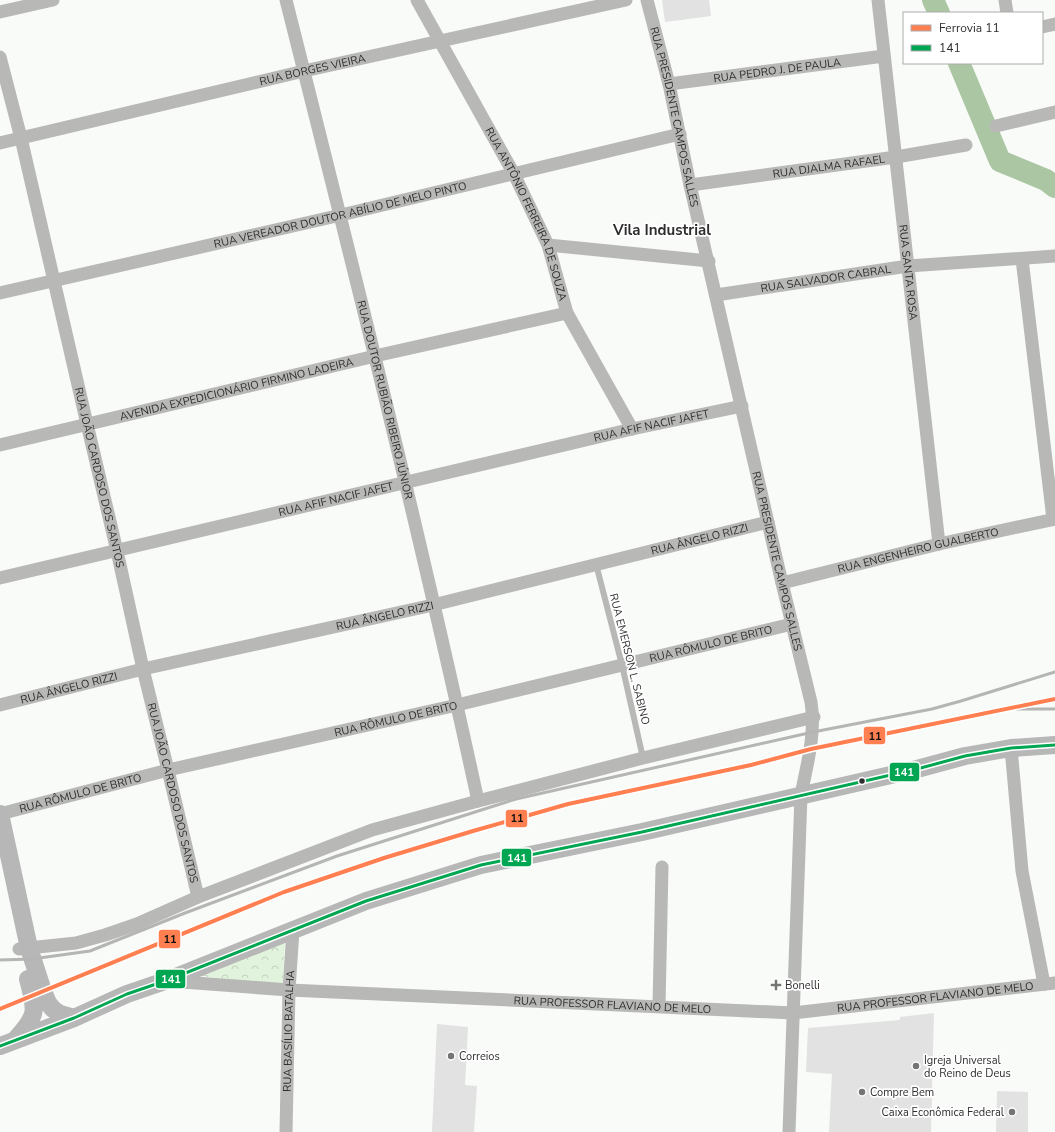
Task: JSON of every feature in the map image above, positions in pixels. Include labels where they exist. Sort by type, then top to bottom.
[{"type":"main road","points":[[7,1043],[74,1018],[127,994],[168,980],[366,901],[482,865],[642,832],[917,769],[965,756],[1011,748],[1055,745]]},
{"type":"main road","points":[[0,814],[34,1006],[33,1015],[28,1025],[7,1043]]},
{"type":"main road","points":[[0,863],[24,948],[48,1003],[60,1014],[74,1018]]},
{"type":"street","points":[[0,12],[53,0]]},
{"type":"street","name":"RUA DOUTOR RUBIÃO RIBEIRO JÚNIOR","points":[[286,0],[341,215],[406,483],[478,801]]},
{"type":"street","name":"RUA ANTÔNIO FERREIRA DE SOUZA","points":[[417,0],[514,174],[548,246],[567,313],[632,430]]},
{"type":"street","name":"RUA BORGES VIEIRA","points":[[0,143],[304,71],[626,0]]},
{"type":"street","name":"RUA PRESIDENTE CAMPOS SALLES","points":[[647,0],[669,84],[690,185],[709,261],[814,717],[810,749],[801,795],[789,1132]]},
{"type":"street","name":"RUA SANTA ROSA","points":[[878,0],[940,544]]},
{"type":"street","points":[[1005,0],[1007,12]]},
{"type":"street","points":[[1043,27],[1055,24]]},
{"type":"street","name":"RUA PEDRO J. DE PAULA","points":[[669,84],[884,56]]},
{"type":"street","name":"RUA JOÃO CARDOSO DOS SANTOS","points":[[0,57],[21,138],[117,551],[142,668],[198,897]]},
{"type":"street","points":[[996,126],[1055,112]]},
{"type":"street","name":"RUA VEREADOR DOUTOR ABÍLIO DE MELO PINTO","points":[[0,293],[341,215],[680,134]]},
{"type":"street","name":"RUA DJALMA RAFAEL","points":[[690,185],[896,158],[966,145]]},
{"type":"street","points":[[548,246],[709,261]]},
{"type":"street","name":"RUA SALVADOR CABRAL","points":[[716,295],[908,266],[1055,256]]},
{"type":"street","points":[[1022,259],[1054,519]]},
{"type":"street","name":"AVENIDA EXPEDICIONÁRIO FIRMINO LADEIRA","points":[[0,445],[375,356],[567,313]]},
{"type":"street","name":"RUA AFIF NACIF JAFET","points":[[0,578],[632,430],[742,406]]},
{"type":"street","name":"RUA ENGENHEIRO GUALBERTO","points":[[782,583],[940,544],[1054,519]]},
{"type":"street","name":"RUA ÂNGELO RIZZI","points":[[0,705],[142,668],[433,605],[768,522]]},
{"type":"street","name":"RUA RÔMULO DE BRITO","points":[[0,814],[168,770],[457,705],[792,624]]},
{"type":"street","points":[[24,948],[76,943],[105,936],[137,924],[198,897],[372,830],[643,758],[814,717]]},
{"type":"street","points":[[1011,748],[1022,871],[1049,984]]},
{"type":"street","points":[[659,1006],[662,868]]},
{"type":"street","name":"RUA BASÍLIO BATALHA","points":[[286,1132],[289,990],[293,930]]},
{"type":"street","name":"RUA PROFESSOR FLAVIANO DE MELO","points":[[168,980],[289,990],[793,1013],[1049,984]]},
{"type":"lane","name":"RUA EMERSON L. SABINO","points":[[596,564],[622,665],[643,758]]},
{"type":"green space","points":[[285,941],[283,986],[201,976]]},
{"type":"building","points":[[662,0],[709,0],[711,16],[665,22]]},
{"type":"building","name":"Compre Bem","points":[[934,1013],[931,1132],[829,1132],[832,1074],[806,1072],[808,1028],[900,1020],[900,1017]]},
{"type":"building","name":"Correios","points":[[437,1024],[468,1027],[465,1085],[477,1086],[474,1132],[432,1132]]},
{"type":"building","name":"Caixa Econômica Federal","points":[[997,1091],[1028,1092],[1028,1132],[996,1132]]},
{"type":"waterway","points":[[933,0],[939,12]]},
{"type":"waterway","points":[[959,64],[1000,161],[1046,180],[1055,187]]},
{"type":"railway","points":[[0,960],[32,959],[90,951],[185,913],[337,856],[516,799],[813,732],[932,709],[1055,672]]},
{"type":"railway","points":[[999,709],[1055,709]]},
{"type":"rail line","name":"11","points":[[0,1009],[284,892],[384,858],[473,831],[568,804],[751,765],[811,749],[1055,699]]},
{"type":"transit line","name":"141","points":[[0,1046],[74,1018],[127,994],[168,980],[366,901],[481,865],[642,832],[917,769],[965,756],[1011,748],[1055,745]]},
{"type":"place","name":"Bonelli","points":[[776,985]]},
{"type":"place","name":"Correios","points":[[451,1056]]},
{"type":"place","name":"Igreja Universal do Reino de Deus","points":[[916,1066]]},
{"type":"place","name":"Compre Bem","points":[[862,1092]]},
{"type":"place","name":"Caixa Econômica Federal","points":[[1012,1112]]},
{"type":"district","name":"Vila Industrial","points":[[662,230]]}]
